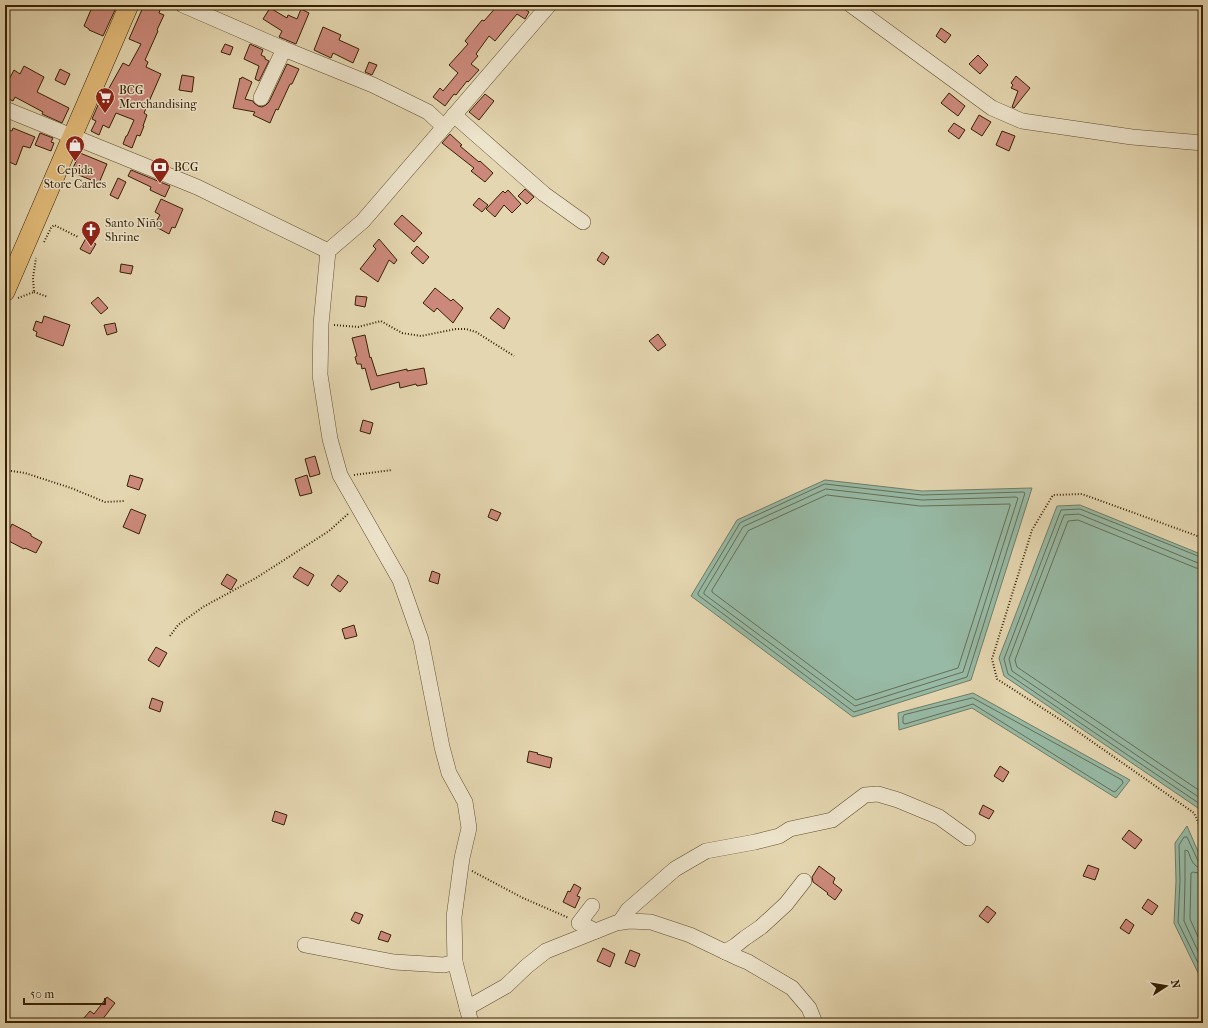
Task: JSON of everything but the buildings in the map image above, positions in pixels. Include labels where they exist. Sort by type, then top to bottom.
[{"type":"main road","points":[[8,295],[72,137],[129,5]]},
{"type":"street","points":[[183,5],[284,49],[373,85],[428,112],[444,126]]},
{"type":"street","points":[[549,5],[363,221],[328,251],[320,324],[320,375],[330,439],[340,475],[400,580],[421,640],[449,773],[465,802],[469,828],[462,858],[454,917],[455,962],[469,1016],[546,951],[620,922],[629,921],[652,922],[690,935],[748,962],[792,988],[809,1008],[815,1023]]},
{"type":"street","points":[[851,5],[992,108],[1022,121],[1132,137],[1203,143]]},
{"type":"street","points":[[261,98],[284,49]]},
{"type":"street","points":[[5,109],[197,187],[328,251]]},
{"type":"street","points":[[454,115],[544,194],[583,222]]},
{"type":"street","points":[[620,922],[628,910],[675,870],[706,851],[755,842],[779,836],[790,829],[832,820],[865,795],[878,794],[898,800],[932,814],[939,817],[968,838]]},
{"type":"street","points":[[726,952],[761,927],[786,904],[804,881]]},
{"type":"street","points":[[592,906],[579,923],[596,931]]},
{"type":"street","points":[[305,944],[394,962],[444,965],[455,962]]},
{"type":"path","points":[[42,246],[54,225],[78,238]]},
{"type":"path","points":[[34,292],[33,278],[36,258]]},
{"type":"path","points":[[8,295],[18,298],[34,292],[48,296]]},
{"type":"path","points":[[320,324],[358,327],[381,321],[402,333],[421,336],[456,329],[466,329],[476,332],[514,356]]},
{"type":"path","points":[[5,470],[25,473],[71,488],[105,502],[124,501]]},
{"type":"path","points":[[340,475],[365,474],[392,470]]},
{"type":"path","points":[[1203,538],[1082,494],[1053,495],[1032,530],[992,659],[997,679],[1064,722],[1194,813],[1203,833]]},
{"type":"path","points":[[170,636],[178,625],[202,607],[256,578],[329,531],[358,506]]},
{"type":"path","points":[[462,858],[471,871],[523,898],[579,923]]},
{"type":"water","points":[[825,480],[922,491],[1032,488],[971,680],[853,717],[691,596],[737,520]]},
{"type":"water","points":[[1080,505],[1203,555],[1203,818],[1198,808],[1004,676],[999,658],[1057,506]]},
{"type":"water","points":[[973,693],[1130,780],[1116,798],[972,708],[899,730],[898,713]]},
{"type":"water","points":[[1187,826],[1203,863],[1202,981],[1174,923],[1176,881],[1175,843]]},
{"type":"place","name":"BCG Merchandising","points":[[105,114]]},
{"type":"place","name":"Cepida Store Carles","points":[[75,162]]},
{"type":"place","name":"BCG","points":[[160,184]]},
{"type":"place","name":"Santo Niño Shrine","points":[[91,247]]}]
